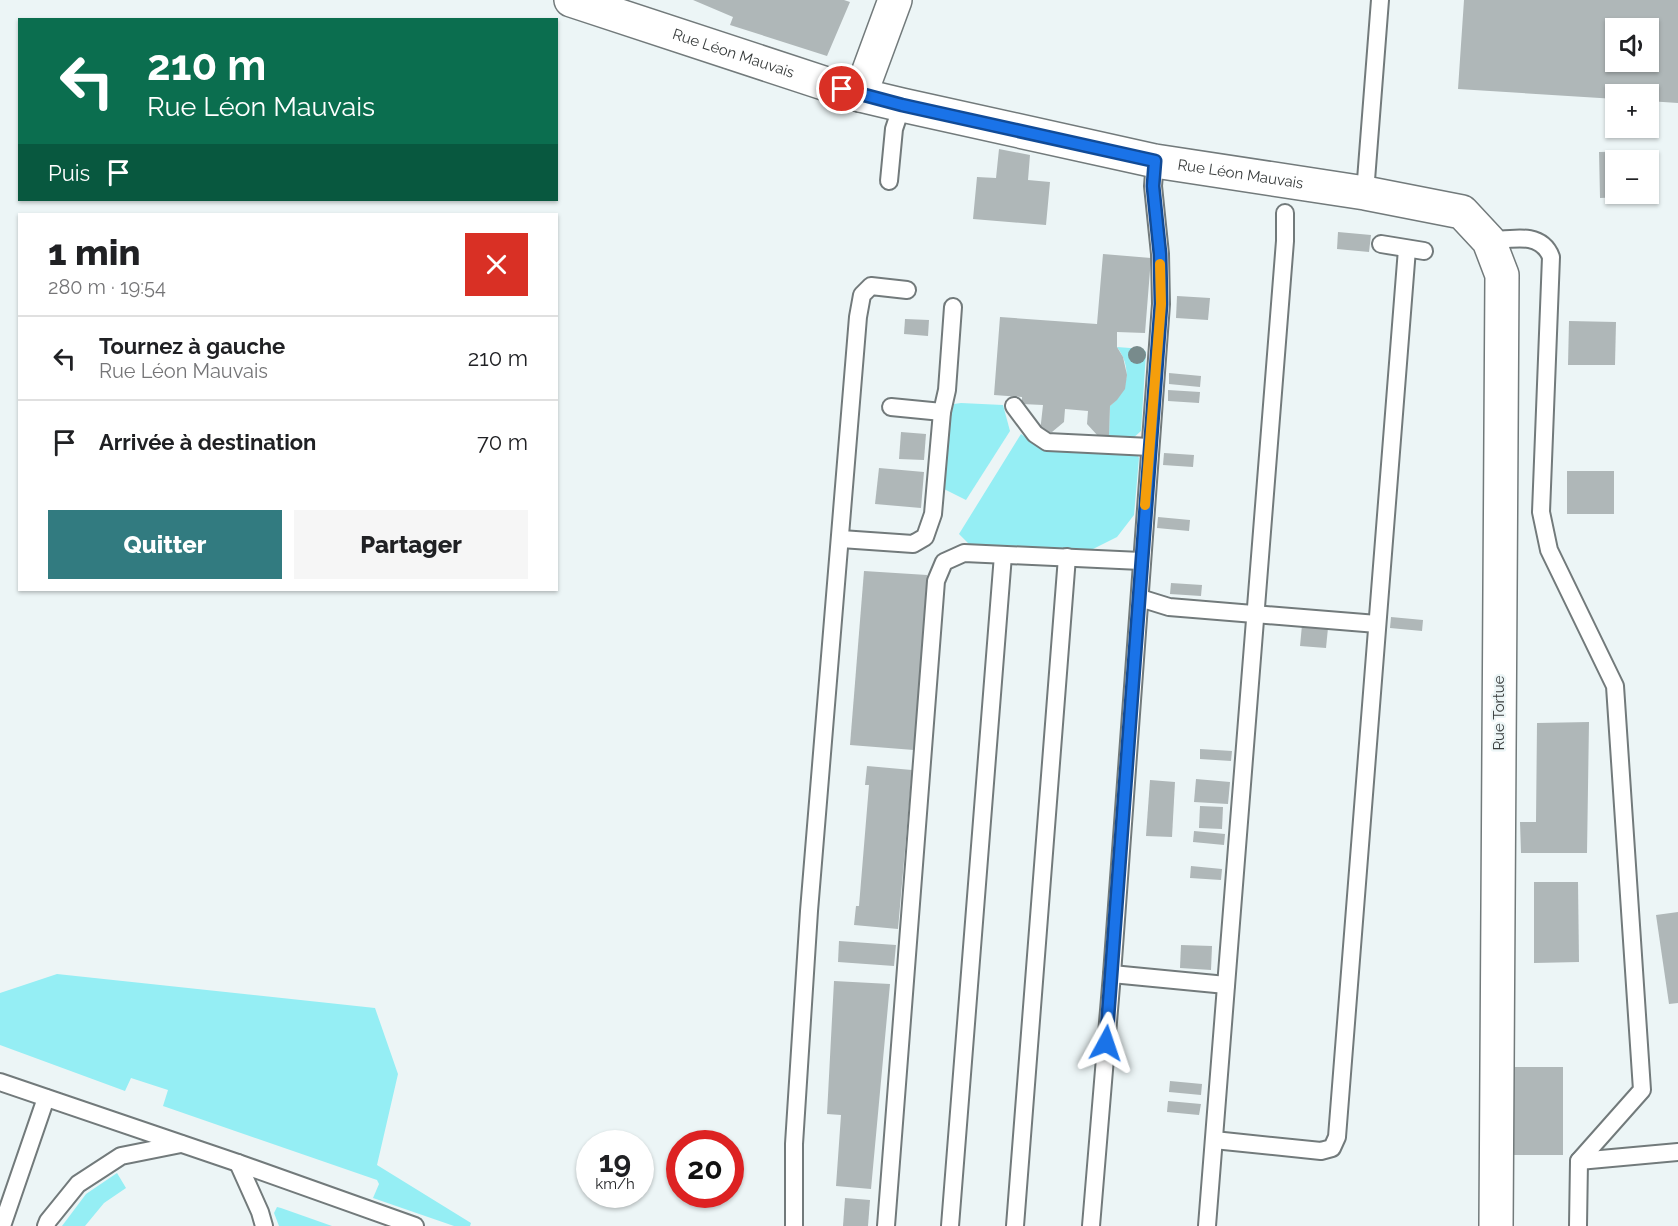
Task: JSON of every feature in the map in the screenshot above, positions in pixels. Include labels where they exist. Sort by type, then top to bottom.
[{"type":"street","name":"Rue Léon Mauvais","points":[[571,0],[860,95],[902,105],[1155,161],[1365,193],[1462,212]]},
{"type":"street","points":[[860,95],[895,0]]},
{"type":"street","name":"Rue Tortue","points":[[1462,212],[1489,241],[1502,275],[1496,1226]]},
{"type":"lane","points":[[1365,193],[1380,0]]},
{"type":"lane","points":[[889,181],[894,129],[902,105]]},
{"type":"lane","points":[[1091,1226],[1112,974],[1161,304],[1160,254],[1153,186],[1155,161]]},
{"type":"lane","points":[[1206,1226],[1256,613],[1285,241],[1285,213]]},
{"type":"lane","points":[[1489,241],[1523,239],[1539,241],[1547,247],[1551,258],[1541,512],[1549,550],[1615,686],[1642,1090],[1579,1161],[1578,1226]]},
{"type":"lane","points":[[1214,1140],[1321,1151],[1332,1148],[1337,1137],[1377,624],[1415,250],[1382,244]]},
{"type":"lane","points":[[794,1226],[794,1144],[803,1001],[858,317],[862,295],[871,286],[907,290]]},
{"type":"lane","points":[[841,539],[913,543],[925,537],[933,514],[942,412],[947,390],[953,307]]},
{"type":"lane","points":[[1014,406],[1035,434],[1047,442],[1150,447]]},
{"type":"lane","points":[[891,407],[942,412]]},
{"type":"lane","points":[[886,1226],[936,581],[944,562],[964,553],[1141,561]]},
{"type":"lane","points":[[950,1226],[1003,555]]},
{"type":"lane","points":[[1016,1226],[1067,557]]},
{"type":"lane","points":[[1140,598],[1169,607],[1377,624]]},
{"type":"lane","points":[[1112,974],[1226,985]]},
{"type":"lane","points":[[0,1082],[415,1226]]},
{"type":"lane","points":[[2,1226],[46,1098]]},
{"type":"lane","points":[[46,1226],[78,1184],[121,1156],[182,1144]]},
{"type":"lane","points":[[1579,1161],[1678,1152]]},
{"type":"lane","points":[[238,1163],[264,1226]]},
{"type":"shaded area","points":[[1117,347],[1143,349],[1146,352],[1141,431],[1132,439],[1109,437],[1110,406],[1125,386],[1126,378],[1125,363]]},
{"type":"shaded area","points":[[954,404],[1003,405],[1010,431],[966,500],[942,488],[950,419]]},
{"type":"shaded area","points":[[1021,434],[1039,447],[1125,454],[1136,452],[1139,458],[1134,515],[1117,537],[1091,550],[1077,550],[969,544],[959,534]]},
{"type":"shaded area","points":[[57,974],[375,1008],[398,1074],[377,1165],[471,1223],[470,1226],[454,1226],[373,1198],[379,1184],[377,1180],[163,1106],[168,1090],[131,1078],[125,1091],[0,1045],[0,993]]},
{"type":"shaded area","points":[[117,1173],[126,1188],[104,1203],[85,1226],[62,1226],[86,1194]]},
{"type":"shaded area","points":[[277,1207],[332,1226],[279,1226],[274,1213]]},
{"type":"building","points":[[693,0],[844,0],[850,2],[827,56],[730,25],[733,17]]},
{"type":"building","points":[[1464,0],[1678,0],[1678,103],[1659,102],[1659,84],[1605,84],[1605,98],[1458,89]]},
{"type":"building","points":[[999,149],[1030,155],[1028,180],[1050,182],[1046,225],[973,219],[977,177],[996,178]]},
{"type":"building","points":[[1599,152],[1605,152],[1605,198],[1600,198]]},
{"type":"building","points":[[1338,232],[1371,235],[1369,252],[1337,249]]},
{"type":"building","points":[[1103,254],[1151,258],[1145,333],[1117,332],[1117,347],[1123,357],[1127,375],[1125,389],[1110,406],[1109,437],[1098,436],[1087,424],[1088,411],[1065,409],[1064,422],[1052,432],[1040,432],[1043,405],[1022,404],[1022,397],[994,395],[1000,317],[1097,324]]},
{"type":"building","points":[[1177,296],[1210,298],[1208,320],[1176,318]]},
{"type":"building","points":[[905,319],[929,320],[928,336],[904,334]]},
{"type":"building","points":[[1569,321],[1616,322],[1615,365],[1568,365]]},
{"type":"building","points":[[1169,373],[1201,376],[1200,387],[1169,384]]},
{"type":"building","points":[[1168,390],[1200,392],[1199,403],[1168,401]]},
{"type":"building","points":[[901,432],[926,434],[924,460],[899,459]]},
{"type":"building","points":[[1164,453],[1194,455],[1193,467],[1163,465]]},
{"type":"building","points":[[879,468],[924,472],[921,508],[875,504]]},
{"type":"building","points":[[1567,471],[1614,471],[1614,514],[1567,514]]},
{"type":"building","points":[[1158,517],[1190,520],[1189,531],[1157,528]]},
{"type":"building","points":[[864,571],[927,575],[914,750],[850,745]]},
{"type":"building","points":[[1171,583],[1202,585],[1201,596],[1170,594]]},
{"type":"building","points":[[1391,617],[1423,620],[1422,631],[1390,628]]},
{"type":"building","points":[[1302,625],[1328,628],[1326,648],[1300,646]]},
{"type":"building","points":[[1589,722],[1587,853],[1521,853],[1520,822],[1536,822],[1537,723]]},
{"type":"building","points":[[1200,749],[1232,751],[1231,761],[1200,759]]},
{"type":"building","points":[[867,766],[912,770],[898,929],[854,925],[856,906],[859,906],[869,785],[865,785]]},
{"type":"building","points":[[1196,779],[1230,782],[1228,804],[1194,802]]},
{"type":"building","points":[[1150,780],[1175,782],[1172,837],[1146,836]]},
{"type":"building","points":[[1200,806],[1223,807],[1222,829],[1199,828]]},
{"type":"building","points":[[1194,831],[1225,834],[1224,845],[1193,842]]},
{"type":"building","points":[[1191,866],[1222,869],[1221,880],[1190,878]]},
{"type":"building","points":[[1534,882],[1578,882],[1579,962],[1534,963]]},
{"type":"building","points":[[1678,912],[1678,1003],[1669,1004],[1656,915]]},
{"type":"building","points":[[839,941],[896,945],[894,966],[838,962]]},
{"type":"building","points":[[1181,945],[1212,946],[1211,970],[1180,968]]},
{"type":"building","points":[[834,981],[890,984],[871,1189],[836,1186],[841,1115],[827,1114]]},
{"type":"building","points":[[1513,1067],[1563,1067],[1563,1155],[1512,1155]]},
{"type":"building","points":[[1170,1081],[1202,1084],[1201,1095],[1169,1092]]},
{"type":"building","points":[[1168,1101],[1201,1104],[1199,1115],[1167,1112]]},
{"type":"building","points":[[845,1198],[870,1200],[868,1226],[843,1226]]},
{"type":"slow traffic","points":[[1145,505],[1161,304],[1160,264]]},
{"type":"route","points":[[842,89],[902,105],[1155,161],[1153,186],[1160,254],[1161,304],[1106,1043]]}]
